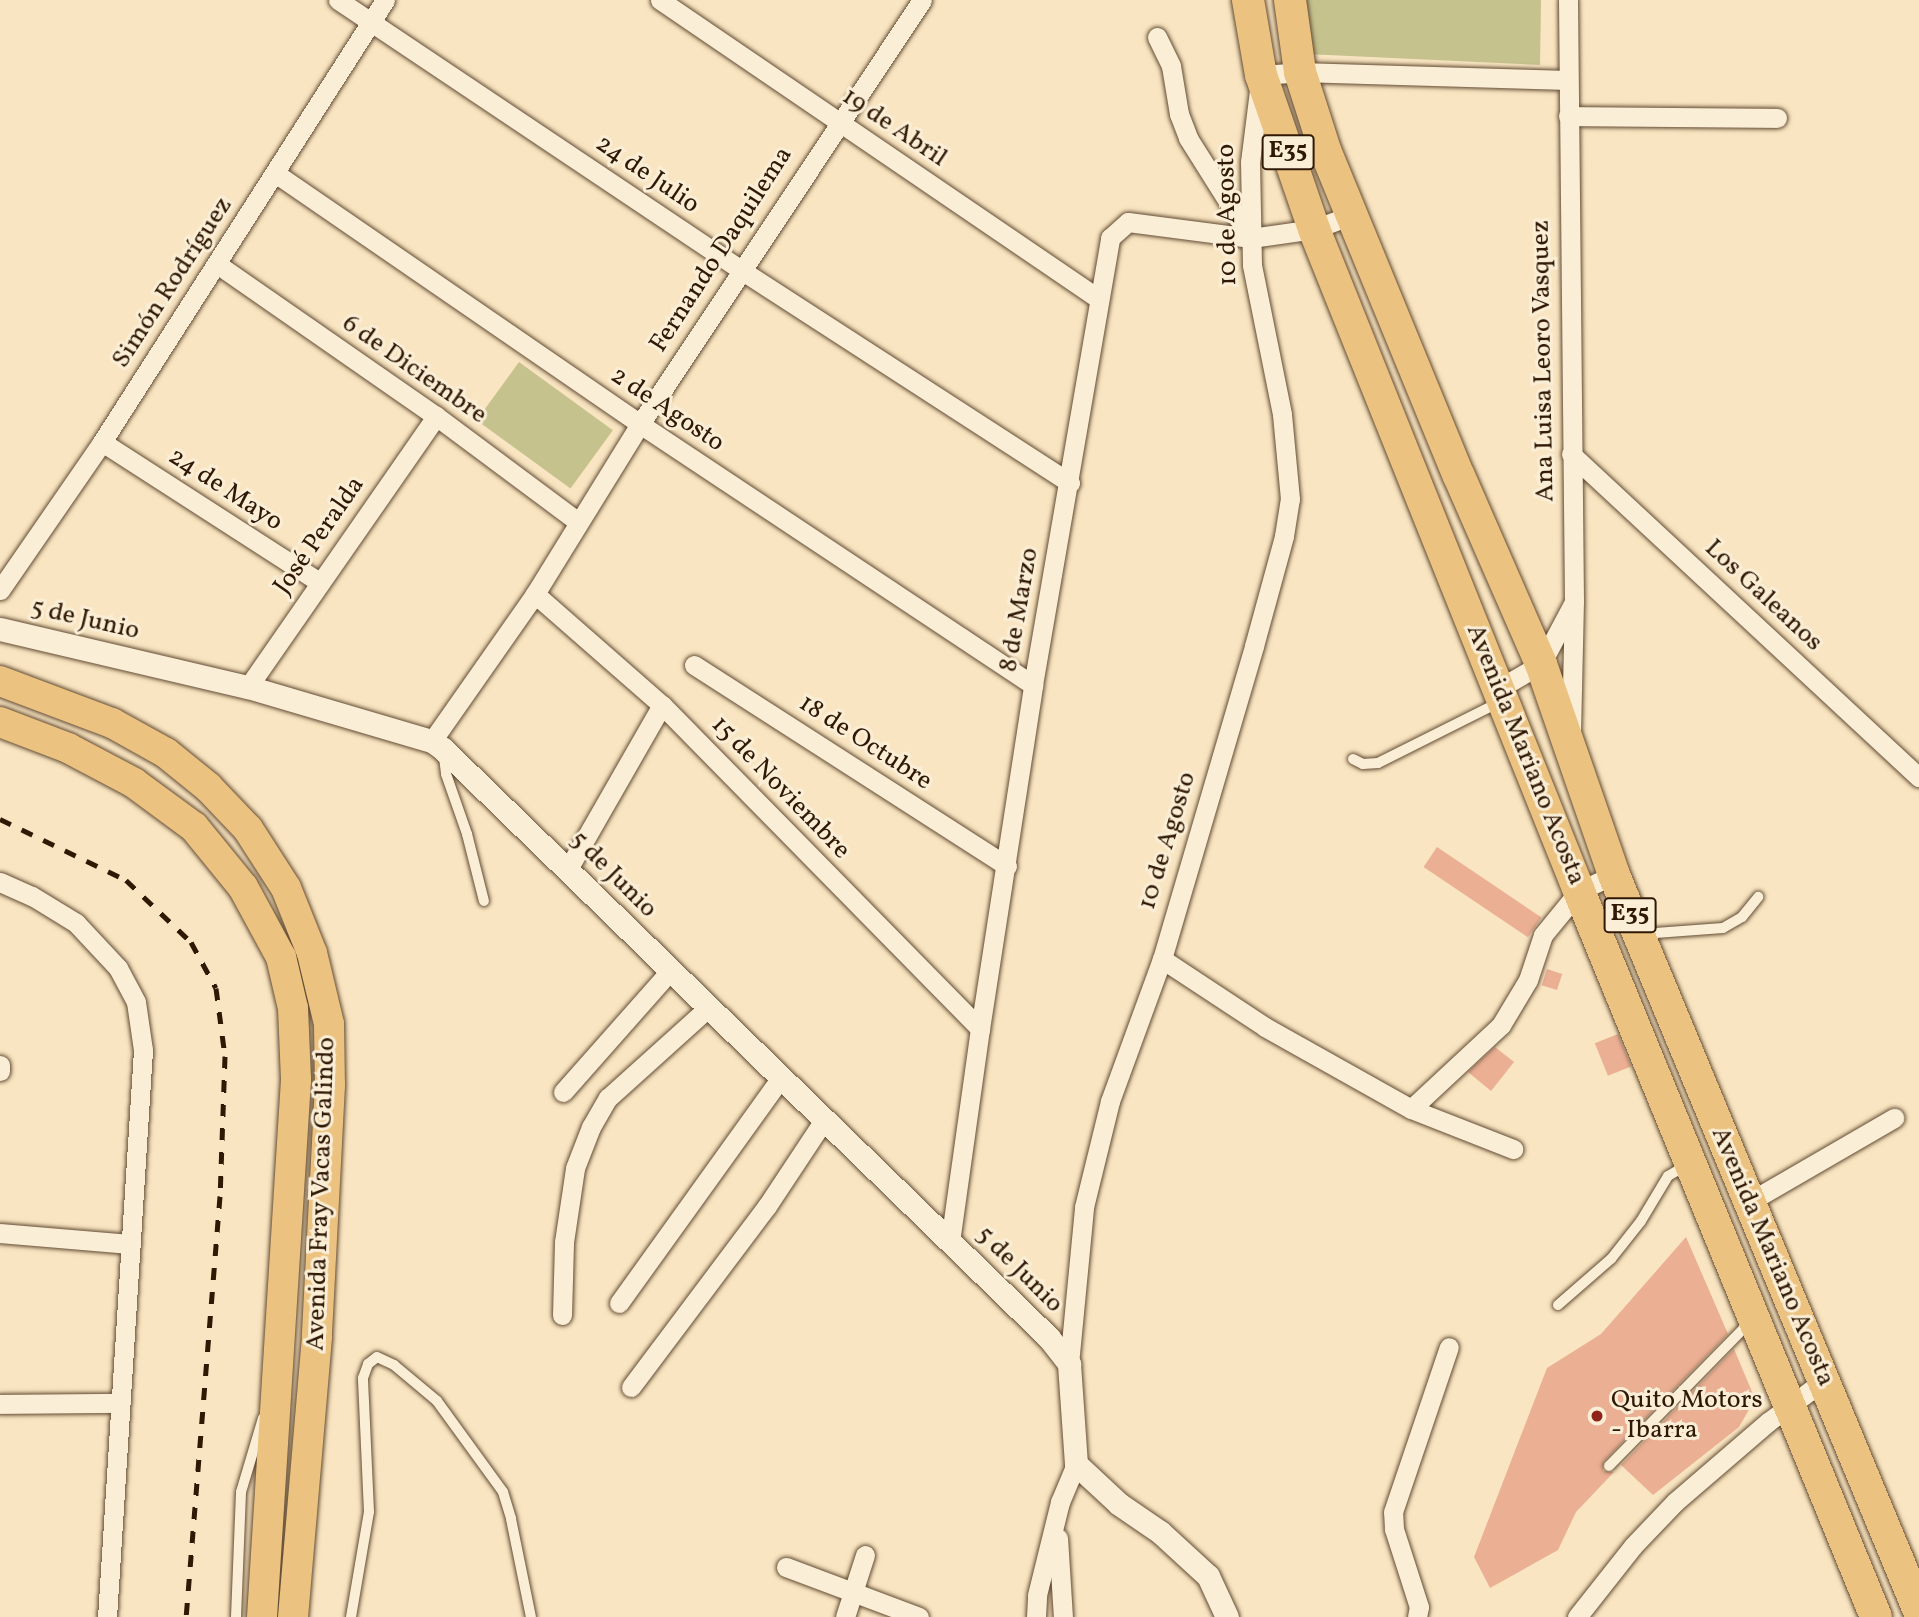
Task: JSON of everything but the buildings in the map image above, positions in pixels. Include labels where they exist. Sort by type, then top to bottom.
[{"type":"highway","name":"Avenida Mariano Acosta","points":[[1248,0],[1261,75],[1314,229],[1579,891],[1876,1617]]},
{"type":"highway","name":"Avenida Mariano Acosta","points":[[1290,0],[1300,72],[1325,150],[1459,476],[1541,664],[1571,744],[1614,876],[1919,1611]]},
{"type":"main road","name":"Avenida Fray Vacas Galindo","points":[[0,681],[112,723],[166,753],[208,787],[248,829],[286,888],[312,953],[329,1024],[330,1085],[317,1337],[293,1617]]},
{"type":"main road","name":"Avenida Fray Vacas Galindo","points":[[0,722],[68,748],[134,783],[194,827],[243,887],[281,957],[293,1009],[296,1080],[262,1617]]},
{"type":"street","name":"24 de Julio","points":[[338,0],[741,270],[1070,483]]},
{"type":"street","name":"Simón Rodríguez","points":[[0,590],[102,442],[385,0]]},
{"type":"street","name":"19 de Abril","points":[[660,0],[1099,299]]},
{"type":"street","name":"Fernando Daquilema","points":[[438,745],[640,424],[838,122],[922,0]]},
{"type":"street","name":"Ana Luisa Leoro Vasquez","points":[[1541,664],[1574,602],[1568,0]]},
{"type":"street","points":[[1157,37],[1171,66],[1179,114],[1188,138],[1251,238]]},
{"type":"street","points":[[1261,75],[1300,72],[1567,80]]},
{"type":"street","name":"10 de Agosto","points":[[1037,1617],[1037,1595],[1056,1518],[1076,1464],[1069,1364],[1084,1207],[1110,1101],[1162,959],[1284,536],[1290,499],[1282,414],[1260,313],[1251,238],[1250,162],[1261,75]]},
{"type":"street","points":[[1568,116],[1777,118]]},
{"type":"street","name":"2 de Agosto","points":[[275,173],[640,424],[1034,685]]},
{"type":"street","name":"8 de Marzo","points":[[950,1242],[979,1029],[1110,238],[1128,222],[1251,238],[1314,229],[1352,215]]},
{"type":"street","name":"6 de Diciembre","points":[[217,264],[436,416],[578,522]]},
{"type":"street","name":"José Peralda","points":[[247,687],[436,416]]},
{"type":"street","name":"24 de Mayo","points":[[102,442],[319,582]]},
{"type":"street","name":"Los Galeanos","points":[[1571,454],[1919,777]]},
{"type":"street","name":"15 de Noviembre","points":[[535,594],[662,705],[979,1029]]},
{"type":"street","points":[[1571,744],[1574,602]]},
{"type":"street","name":"5 de Junio","points":[[0,629],[247,687],[438,745],[1049,1338],[1069,1364]]},
{"type":"street","points":[[1501,694],[1541,664]]},
{"type":"street","name":"18 de Octubre","points":[[694,665],[1007,866]]},
{"type":"street","points":[[568,869],[662,705]]},
{"type":"street","points":[[1411,1109],[1501,1024],[1528,979],[1543,934],[1579,891],[1614,876]]},
{"type":"street","points":[[0,882],[32,896],[76,923],[118,968],[136,1002],[143,1050],[107,1617]]},
{"type":"street","points":[[1162,959],[1265,1027],[1411,1109],[1513,1149]]},
{"type":"street","points":[[563,1091],[669,972]]},
{"type":"street","points":[[562,1315],[564,1242],[575,1168],[591,1128],[608,1098],[708,1008]]},
{"type":"street","points":[[0,1065],[0,1071]]},
{"type":"street","points":[[619,1303],[780,1079]]},
{"type":"street","points":[[1749,1202],[1894,1118]]},
{"type":"street","points":[[631,1387],[767,1206],[824,1120]]},
{"type":"street","points":[[0,1233],[130,1244]]},
{"type":"street","points":[[1417,1617],[1419,1607],[1394,1529],[1393,1512],[1448,1347]]},
{"type":"street","points":[[1577,1617],[1633,1546],[1675,1502],[1789,1405],[1824,1381]]},
{"type":"street","points":[[0,1404],[120,1403]]},
{"type":"street","points":[[1076,1464],[1119,1504],[1160,1532],[1208,1576],[1227,1617]]},
{"type":"street","points":[[1056,1518],[1063,1617]]},
{"type":"street","points":[[845,1617],[865,1555]]},
{"type":"street","points":[[786,1567],[919,1617]]},
{"type":"lane","points":[[1353,759],[1363,764],[1378,763],[1501,694]]},
{"type":"lane","points":[[438,745],[467,834],[484,901]]},
{"type":"lane","points":[[1638,934],[1723,928],[1742,917],[1758,897]]},
{"type":"lane","points":[[1558,1306],[1611,1259],[1642,1221],[1668,1176],[1690,1163]]},
{"type":"lane","points":[[1609,1466],[1754,1318]]},
{"type":"lane","points":[[351,1617],[369,1512],[363,1378],[368,1364],[377,1357],[394,1365],[437,1401],[503,1492],[512,1519],[531,1617]]},
{"type":"lane","points":[[236,1617],[241,1492],[278,1363]]},
{"type":"shaded area","points":[[1300,0],[1541,0],[1540,65],[1306,54]]},
{"type":"shaded area","points":[[519,362],[613,430],[571,488],[477,420]]},
{"type":"railway","points":[[0,819],[126,880],[191,942],[216,988],[225,1056],[220,1196],[186,1617]]},
{"type":"place","name":"Quito Motors - Ibarra","points":[[1597,1416]]}]
